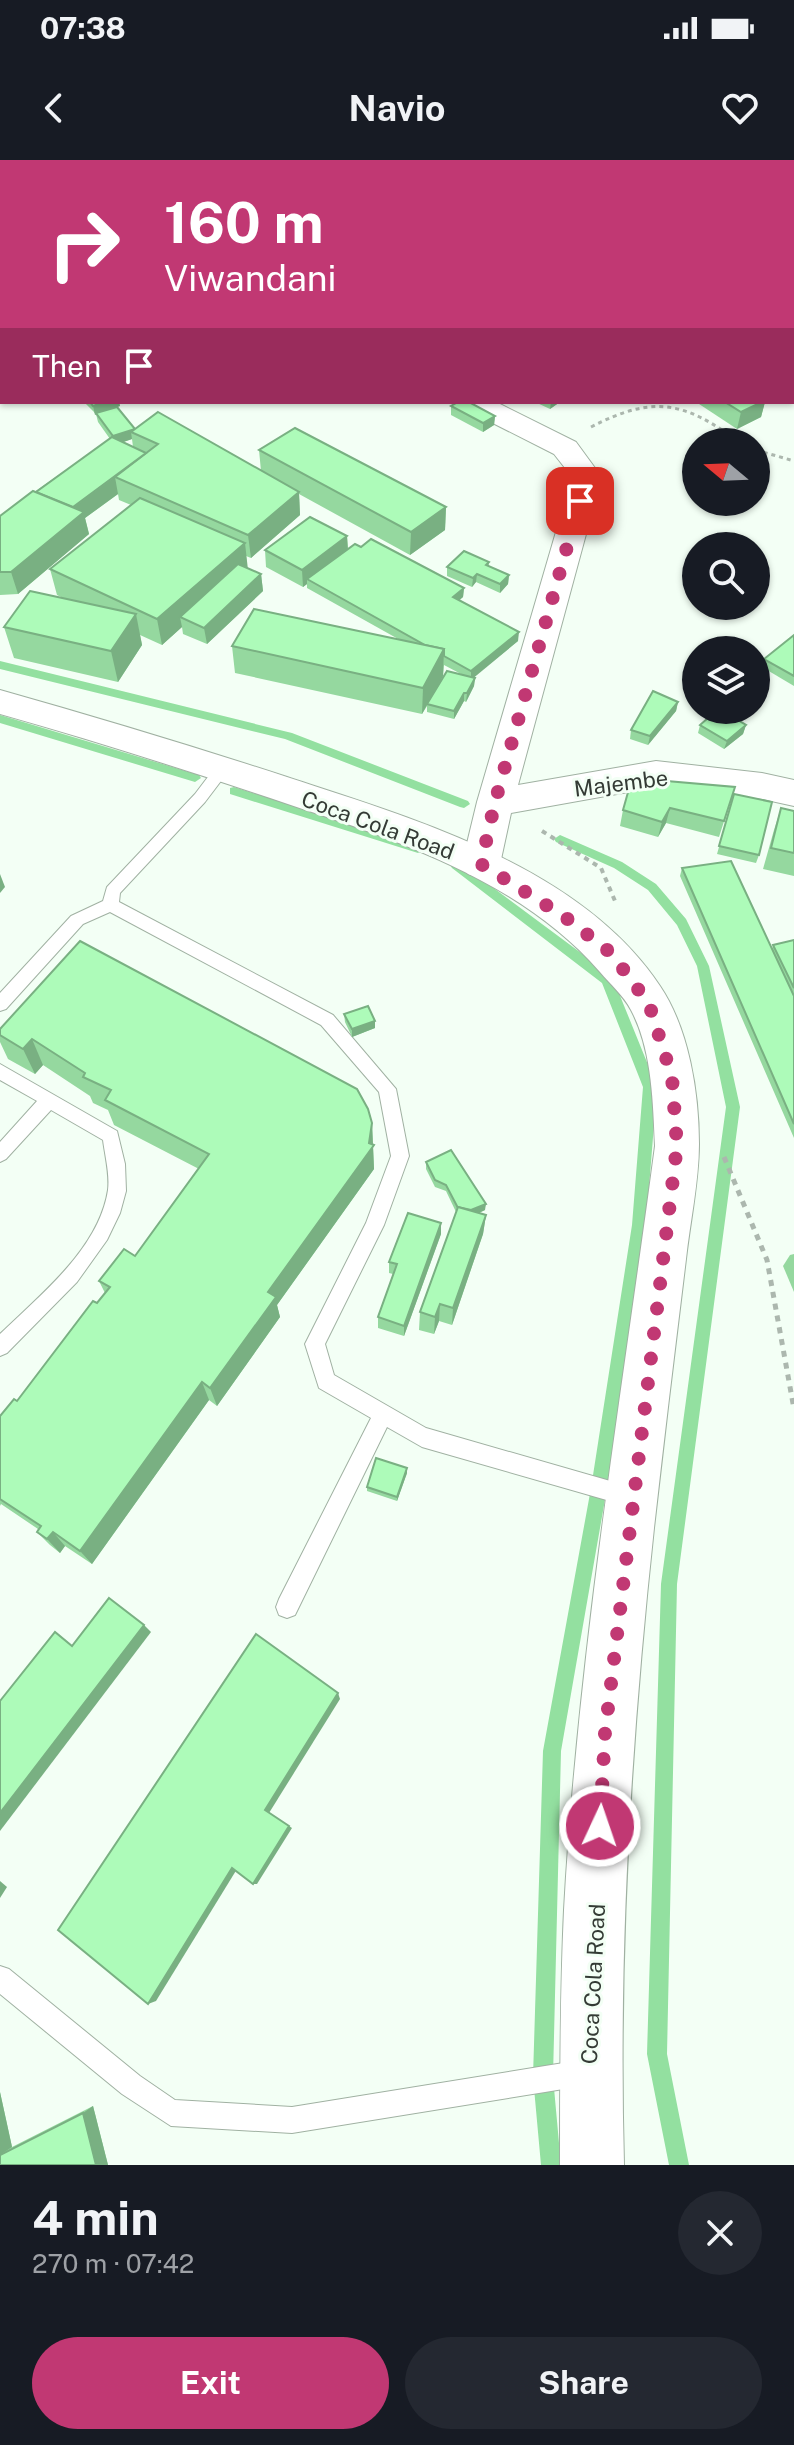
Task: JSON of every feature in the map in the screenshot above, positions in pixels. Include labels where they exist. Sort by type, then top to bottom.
[{"type":"main road","points":[[477,404],[565,448],[580,468],[580,501],[495,802],[481,864]]},
{"type":"main road","name":"Coca Cola Road","points":[[0,702],[222,769],[385,825],[481,864],[565,917],[611,953],[649,1004],[672,1077],[677,1146],[605,1733],[588,2072],[592,2165]]},
{"type":"main road","name":"Majembe","points":[[495,802],[656,774],[748,784],[794,793]]},
{"type":"lane","points":[[110,905],[113,891],[200,798],[222,769]]},
{"type":"lane","points":[[0,1004],[77,920],[110,905]]},
{"type":"lane","points":[[110,905],[327,1020],[387,1089],[400,1156],[375,1225],[315,1344],[326,1381],[422,1437],[634,1498]]},
{"type":"lane","points":[[0,1071],[111,1136],[117,1191],[104,1229],[71,1274],[0,1347]]},
{"type":"lane","points":[[0,1154],[49,1100]]},
{"type":"lane","points":[[287,1607],[383,1414]]},
{"type":"lane","points":[[0,1978],[131,2085],[171,2113],[292,2120],[588,2072]]},
{"type":"path","points":[[565,448],[611,415],[645,406],[684,410],[723,428]]},
{"type":"path","points":[[770,454],[794,461]]},
{"type":"building","points":[[473,404],[495,416],[483,423],[451,406]]},
{"type":"building","points":[[728,404],[758,404],[741,412]]},
{"type":"building","points":[[117,407],[135,429],[113,436],[96,413]]},
{"type":"building","points":[[158,412],[299,492],[248,535],[115,477],[158,444],[131,432]]},
{"type":"building","points":[[295,428],[446,507],[411,532],[259,450]]},
{"type":"building","points":[[112,437],[146,453],[73,507],[36,492]]},
{"type":"building","points":[[33,491],[84,512],[11,572],[0,572],[0,516]]},
{"type":"building","points":[[140,498],[245,543],[157,619],[50,569]]},
{"type":"building","points":[[310,517],[347,536],[302,570],[265,550]]},
{"type":"building","points":[[371,539],[464,588],[453,597],[519,632],[471,671],[444,656],[444,649],[425,645],[307,579],[355,544],[361,547]]},
{"type":"building","points":[[464,551],[509,575],[500,584],[477,574],[473,578],[447,567]]},
{"type":"building","points":[[238,564],[261,574],[204,628],[180,617]]},
{"type":"building","points":[[30,591],[136,614],[111,651],[4,627]]},
{"type":"building","points":[[254,609],[444,649],[423,688],[232,646]]},
{"type":"building","points":[[794,635],[794,676],[770,662],[770,654]]},
{"type":"building","points":[[447,671],[475,678],[454,711],[427,704]]},
{"type":"building","points":[[653,691],[678,702],[650,736],[631,730]]},
{"type":"building","points":[[744,724],[746,725],[727,741],[700,725]]},
{"type":"building","points":[[632,778],[735,787],[724,821],[670,808],[662,822],[623,810]]},
{"type":"building","points":[[734,794],[772,802],[759,855],[719,846]]},
{"type":"building","points":[[781,808],[794,811],[794,853],[771,848]]},
{"type":"building","points":[[731,861],[794,996],[794,1124],[682,868]]},
{"type":"building","points":[[794,940],[794,988],[773,945]]},
{"type":"building","points":[[80,941],[357,1089],[368,1109],[372,1123],[369,1143],[374,1145],[268,1292],[276,1297],[210,1388],[202,1382],[80,1551],[53,1532],[47,1539],[37,1532],[41,1526],[0,1499],[0,1416],[14,1399],[17,1401],[93,1301],[97,1303],[110,1287],[99,1281],[124,1249],[135,1256],[209,1154],[105,1100],[111,1090],[83,1077],[85,1073],[32,1039],[23,1049],[0,1035],[0,1029]]},
{"type":"building","points":[[368,1006],[375,1021],[352,1029],[344,1014]]},
{"type":"building","points":[[451,1150],[486,1204],[471,1210],[458,1208],[446,1185],[435,1180],[426,1162]]},
{"type":"building","points":[[458,1207],[486,1215],[453,1308],[440,1304],[435,1317],[420,1312]]},
{"type":"building","points":[[408,1213],[441,1223],[404,1326],[378,1317],[397,1264],[389,1262]]},
{"type":"building","points":[[376,1458],[407,1468],[397,1497],[367,1487]]},
{"type":"building","points":[[109,1598],[144,1625],[0,1813],[0,1701],[55,1632],[72,1646]]},
{"type":"building","points":[[256,1634],[338,1693],[265,1810],[289,1826],[253,1884],[232,1868],[148,2004],[58,1930]]},
{"type":"building","points":[[83,2113],[96,2165],[0,2165],[0,2155]]},
{"type":"waterway","points":[[0,665],[288,736],[464,804]]},
{"type":"waterway","points":[[0,719],[195,778]]},
{"type":"waterway","points":[[234,791],[418,849]]},
{"type":"waterway","points":[[560,839],[618,865],[652,887],[682,922],[703,966],[733,1107],[669,1584],[657,2054],[679,2165]]},
{"type":"waterway","points":[[456,865],[607,980],[650,1087],[639,1225],[599,1488],[552,1751],[543,2077],[551,2165]]},
{"type":"route","points":[[580,501],[495,802],[481,864],[528,891],[611,953],[649,1004],[672,1077],[677,1146],[605,1733],[600,1826]]}]
